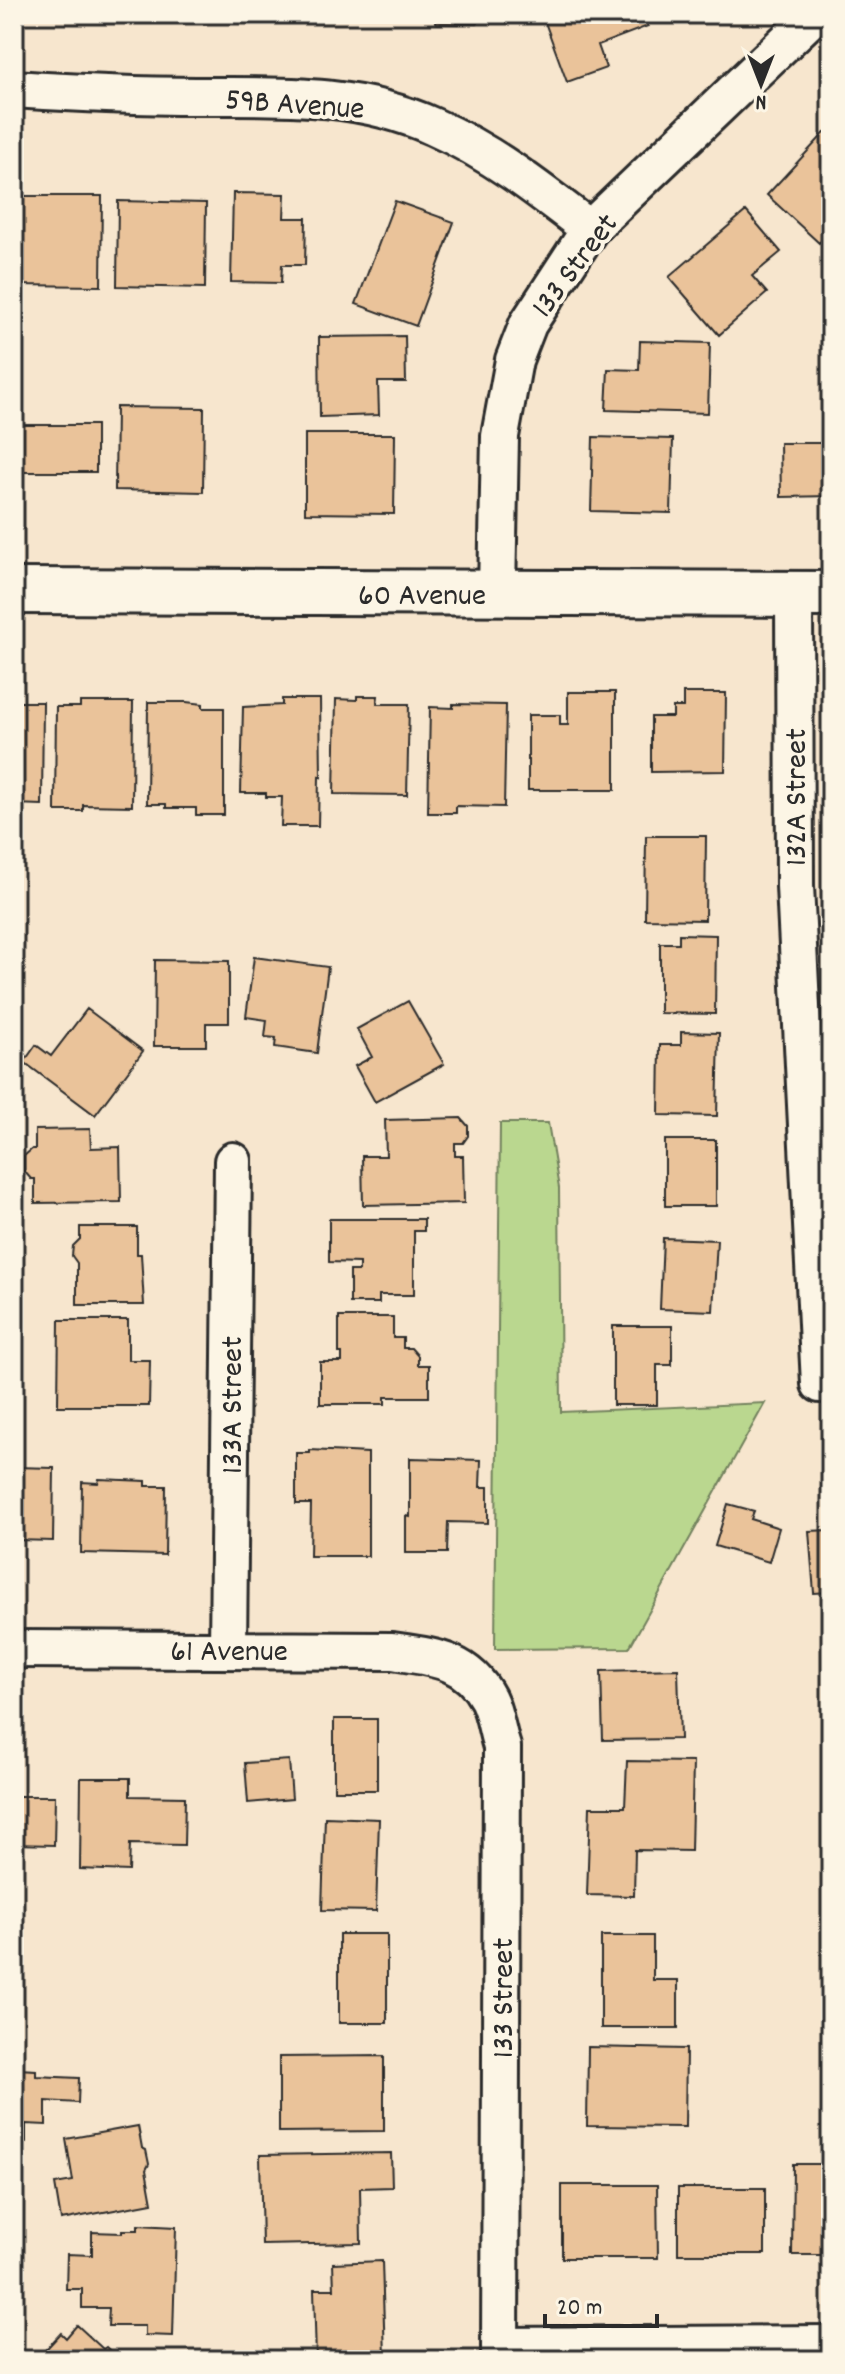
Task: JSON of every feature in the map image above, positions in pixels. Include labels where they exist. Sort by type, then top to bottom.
[{"type":"street","name":"133 Street","points":[[497,593],[500,436],[514,360],[528,324],[590,229],[815,14]]},
{"type":"street","name":"59B Avenue","points":[[14,89],[110,95],[302,96],[357,102],[432,126],[479,149],[590,229]]},
{"type":"street","name":"60 Avenue","points":[[14,591],[812,594]]},
{"type":"street","name":"132A Street","points":[[812,594],[795,886],[820,1384]]},
{"type":"street","name":"133A Street","points":[[228,1649],[233,1161]]},
{"type":"street","name":"61 Avenue","points":[[14,1649],[392,1651],[444,1659]]},
{"type":"street","name":"133 Street","points":[[444,1659],[467,1672],[488,1699],[502,1747],[500,2353]]},
{"type":"street","points":[[500,2353],[831,2344]]},
{"type":"green space","points":[[500,1123],[548,1123],[559,1188],[561,1412],[765,1403],[629,1648],[495,1649]]},
{"type":"building","points":[[436,14],[478,14],[477,24],[436,23]]},
{"type":"building","points":[[542,14],[643,14],[648,26],[598,45],[606,68],[567,82]]},
{"type":"building","points":[[831,126],[831,230],[819,243],[767,195]]},
{"type":"building","points":[[233,193],[285,194],[284,218],[306,218],[305,265],[282,265],[281,283],[231,282]]},
{"type":"building","points":[[14,196],[102,196],[101,286],[14,285]]},
{"type":"building","points":[[118,201],[206,203],[205,288],[117,286]]},
{"type":"building","points":[[395,201],[454,222],[416,326],[356,304]]},
{"type":"building","points":[[746,211],[781,252],[752,276],[767,293],[719,335],[669,277]]},
{"type":"building","points":[[405,336],[406,382],[378,382],[379,415],[320,417],[319,337]]},
{"type":"building","points":[[640,341],[710,343],[708,413],[606,410],[608,369],[639,370]]},
{"type":"building","points":[[14,403],[19,403],[19,425],[96,425],[96,472],[14,472]]},
{"type":"building","points":[[116,407],[204,408],[203,492],[115,490]]},
{"type":"building","points":[[824,421],[831,421],[831,496],[781,497],[780,443],[824,443]]},
{"type":"building","points":[[305,434],[395,434],[394,514],[305,513]]},
{"type":"building","points":[[593,437],[673,439],[671,513],[591,511]]},
{"type":"building","points":[[568,692],[615,692],[615,790],[528,790],[528,715],[560,715],[560,725],[568,725]]},
{"type":"building","points":[[683,693],[726,693],[725,771],[651,772],[651,717],[673,717],[673,707],[683,707]]},
{"type":"building","points":[[357,696],[378,696],[377,704],[409,704],[407,795],[334,794],[336,699],[357,700]]},
{"type":"building","points":[[282,699],[320,699],[318,826],[281,826],[282,797],[266,797],[266,793],[241,793],[243,707],[282,705]]},
{"type":"building","points":[[14,702],[43,702],[42,805],[14,804]]},
{"type":"building","points":[[80,702],[133,702],[132,806],[83,805],[83,811],[55,811],[56,707],[80,707]]},
{"type":"building","points":[[148,702],[186,702],[203,704],[203,708],[224,708],[224,815],[196,815],[196,808],[166,808],[166,804],[147,804]]},
{"type":"building","points":[[453,704],[506,705],[504,807],[456,806],[456,813],[428,813],[430,707],[453,708]]},
{"type":"building","points":[[646,836],[706,836],[705,920],[645,919]]},
{"type":"building","points":[[679,934],[716,935],[715,1014],[660,1013],[660,943],[679,943]]},
{"type":"building","points":[[254,957],[328,967],[317,1053],[275,1047],[276,1038],[265,1037],[267,1020],[246,1017]]},
{"type":"building","points":[[155,960],[229,961],[229,1023],[206,1023],[206,1046],[154,1046]]},
{"type":"building","points":[[408,1001],[444,1064],[375,1102],[355,1066],[372,1057],[357,1029]]},
{"type":"building","points":[[87,1009],[143,1051],[95,1115],[24,1062],[36,1045],[51,1056]]},
{"type":"building","points":[[681,1032],[719,1033],[717,1116],[659,1115],[660,1045],[681,1045]]},
{"type":"building","points":[[461,1118],[468,1126],[468,1136],[463,1143],[455,1143],[455,1156],[463,1156],[464,1203],[363,1205],[362,1156],[386,1156],[385,1120]]},
{"type":"building","points":[[90,1129],[91,1148],[120,1147],[121,1202],[35,1203],[35,1179],[24,1171],[24,1156],[35,1149],[35,1130]]},
{"type":"building","points":[[665,1140],[716,1140],[716,1206],[665,1206]]},
{"type":"building","points":[[329,1219],[424,1219],[424,1231],[414,1231],[414,1295],[379,1295],[379,1303],[350,1303],[350,1271],[359,1271],[359,1263],[329,1262]]},
{"type":"building","points":[[80,1227],[137,1227],[137,1254],[141,1254],[144,1305],[77,1305],[77,1263],[72,1256],[73,1246],[80,1239]]},
{"type":"building","points":[[663,1238],[717,1240],[713,1311],[660,1309]]},
{"type":"building","points":[[339,1317],[393,1317],[393,1338],[403,1338],[403,1348],[411,1348],[418,1356],[418,1365],[429,1365],[429,1397],[385,1397],[385,1404],[320,1404],[320,1362],[342,1362]]},
{"type":"building","points":[[59,1320],[128,1320],[128,1360],[150,1360],[149,1406],[58,1406]]},
{"type":"building","points":[[613,1326],[672,1326],[672,1365],[657,1365],[657,1405],[613,1405]]},
{"type":"building","points":[[310,1450],[368,1453],[368,1556],[310,1556],[311,1504],[296,1504],[296,1453],[310,1453]]},
{"type":"building","points":[[410,1458],[481,1460],[480,1487],[488,1487],[488,1523],[448,1522],[447,1553],[406,1553],[406,1516],[410,1517]]},
{"type":"building","points":[[14,1467],[54,1468],[53,1541],[16,1540],[16,1556]]},
{"type":"building","points":[[99,1479],[146,1481],[146,1486],[166,1486],[165,1555],[81,1553],[82,1482],[98,1483]]},
{"type":"building","points":[[728,1504],[754,1511],[751,1519],[779,1528],[769,1562],[715,1546]]},
{"type":"building","points":[[831,1530],[831,1592],[814,1593],[809,1531]]},
{"type":"building","points":[[678,1669],[680,1739],[603,1740],[601,1671]]},
{"type":"building","points":[[334,1719],[377,1719],[377,1790],[334,1790]]},
{"type":"building","points":[[289,1760],[292,1799],[248,1803],[245,1763]]},
{"type":"building","points":[[627,1761],[693,1762],[691,1851],[635,1850],[634,1896],[587,1895],[590,1807],[625,1807]]},
{"type":"building","points":[[81,1778],[130,1778],[130,1796],[185,1797],[184,1845],[130,1844],[129,1871],[80,1869]]},
{"type":"building","points":[[14,1796],[55,1796],[54,1845],[14,1844]]},
{"type":"building","points":[[325,1817],[379,1819],[376,1911],[322,1910]]},
{"type":"building","points":[[339,1934],[387,1934],[387,2023],[339,2023]]},
{"type":"building","points":[[601,1936],[653,1936],[653,1980],[678,1980],[678,2028],[601,2028]]},
{"type":"building","points":[[588,2047],[686,2049],[685,2127],[587,2126]]},
{"type":"building","points":[[384,2056],[384,2131],[279,2132],[279,2057]]},
{"type":"building","points":[[14,2065],[18,2065],[18,2069],[36,2070],[36,2076],[79,2078],[78,2103],[46,2101],[46,2125],[26,2124],[26,2142],[14,2142]]},
{"type":"building","points":[[138,2126],[149,2164],[146,2170],[152,2203],[61,2220],[55,2184],[73,2181],[66,2139]]},
{"type":"building","points":[[391,2153],[392,2187],[360,2188],[361,2243],[262,2245],[260,2155]]},
{"type":"building","points":[[793,2164],[831,2164],[831,2255],[792,2255]]},
{"type":"building","points":[[562,2185],[657,2185],[658,2258],[562,2258]]},
{"type":"building","points":[[678,2188],[765,2188],[765,2254],[678,2254]]},
{"type":"building","points":[[138,2225],[176,2227],[173,2336],[145,2335],[145,2326],[108,2326],[109,2308],[82,2308],[82,2289],[66,2289],[67,2254],[92,2255],[92,2232],[122,2233],[122,2230],[138,2230]]},
{"type":"building","points":[[382,2261],[385,2357],[316,2359],[314,2289],[334,2289],[333,2263]]},
{"type":"building","points":[[77,2325],[120,2360],[36,2360],[61,2333],[66,2338]]}]
